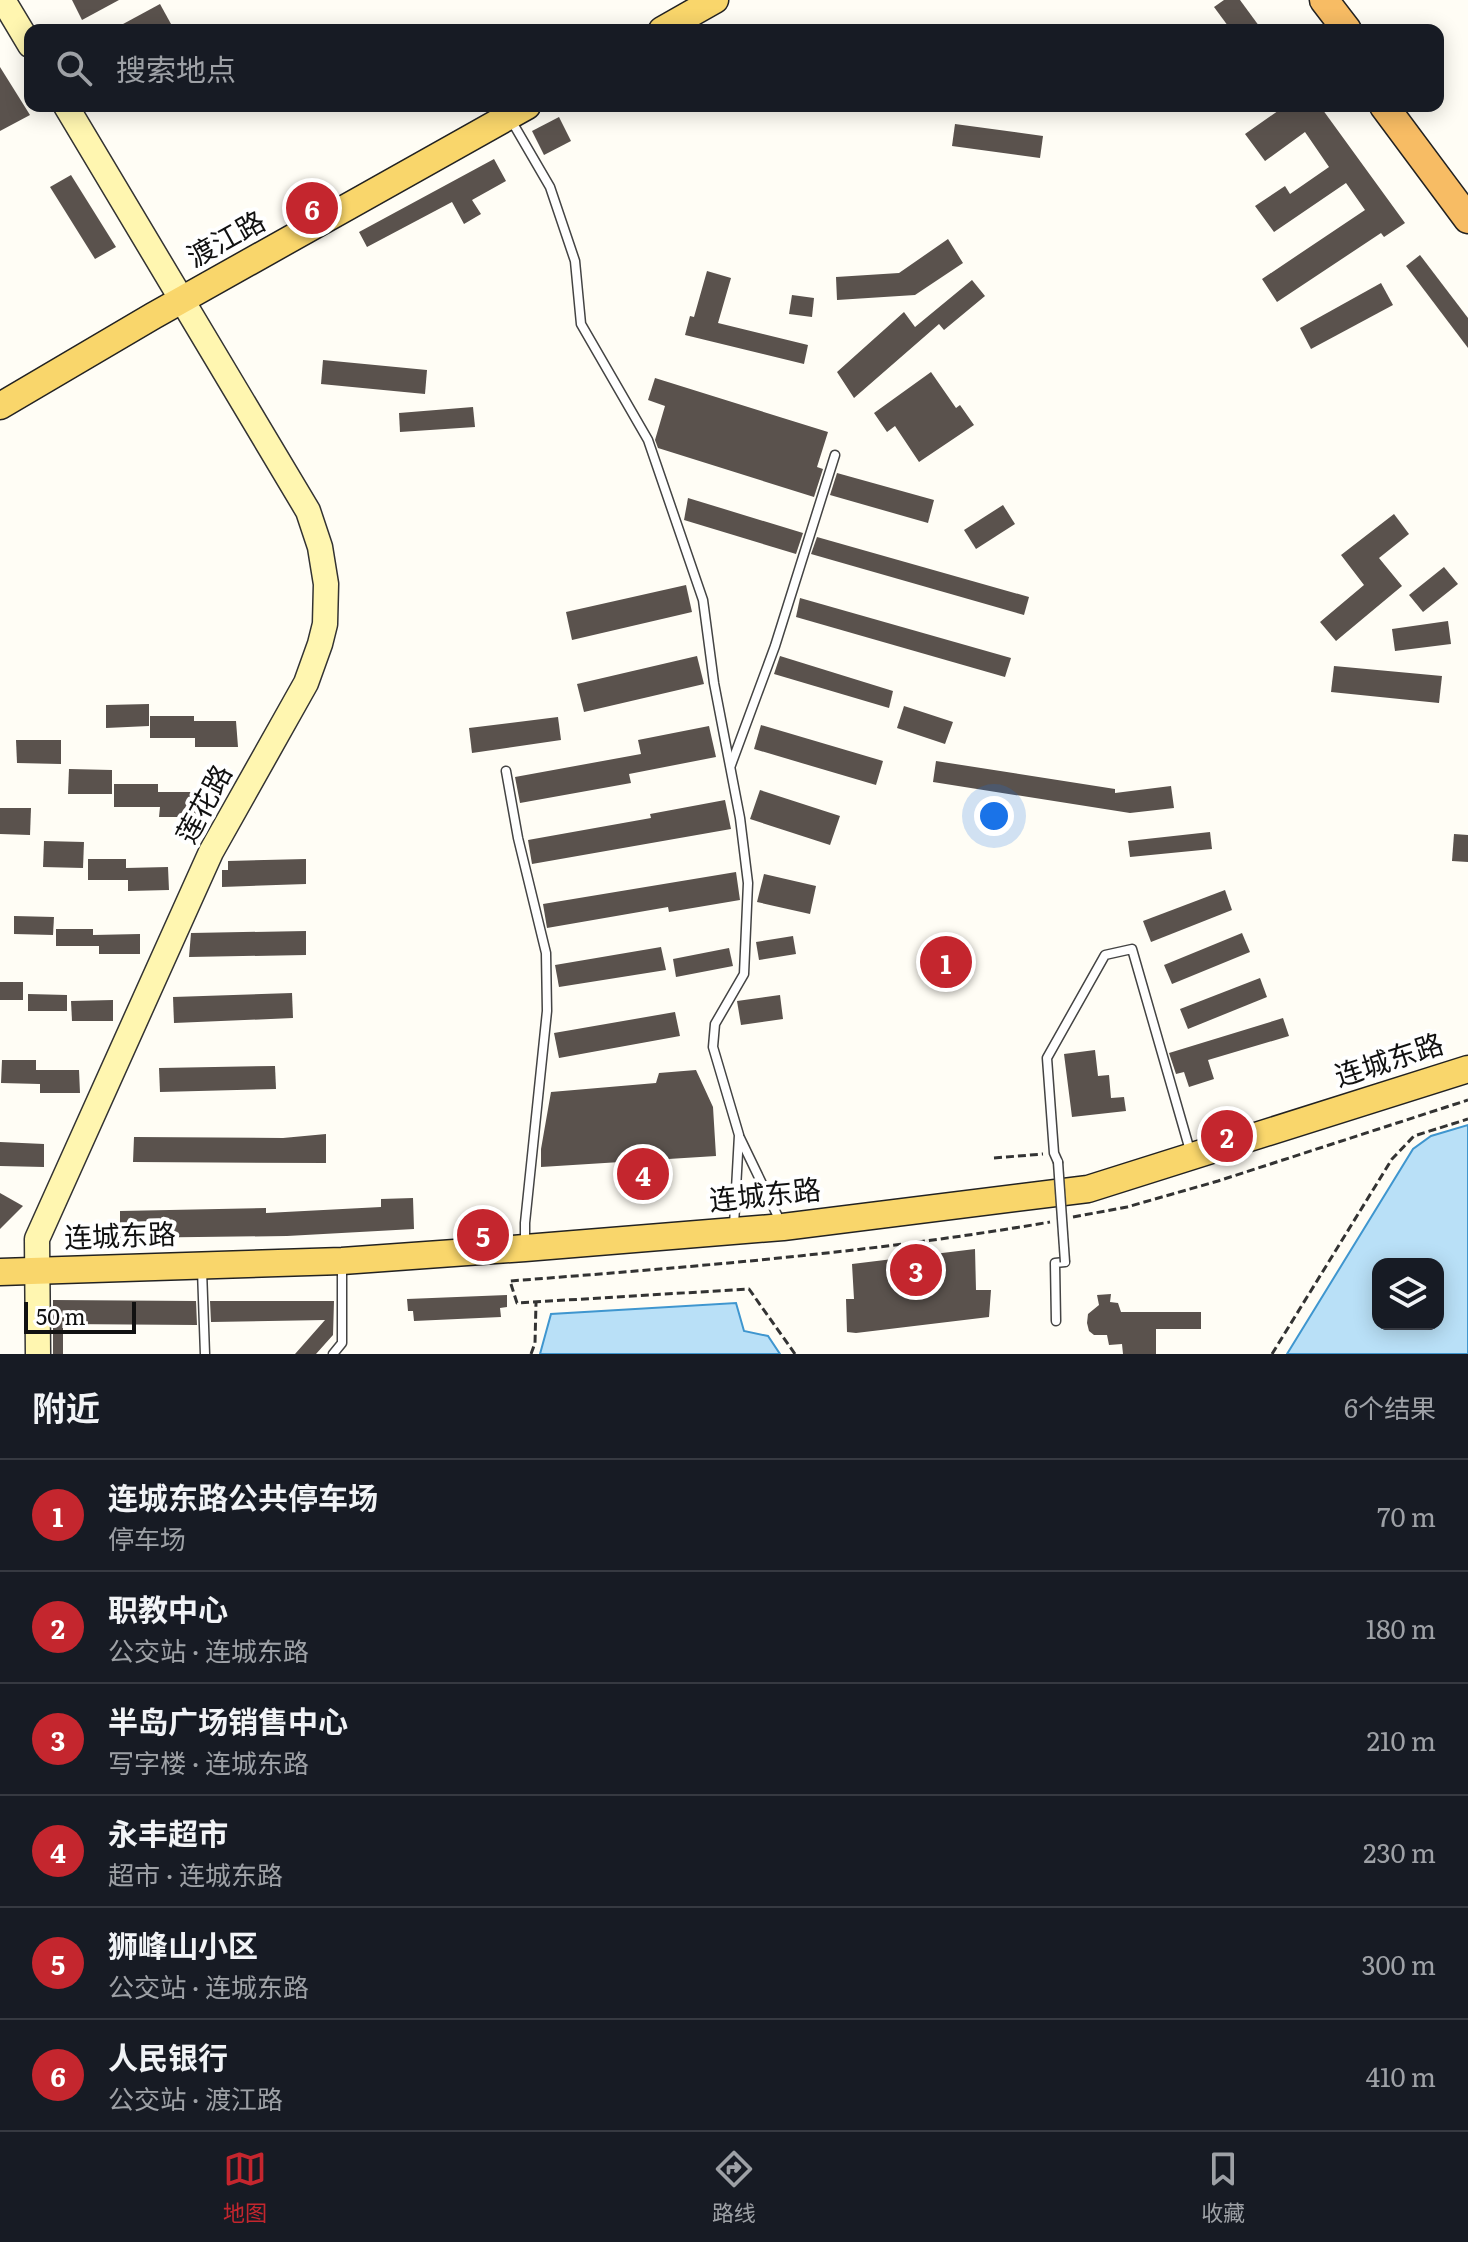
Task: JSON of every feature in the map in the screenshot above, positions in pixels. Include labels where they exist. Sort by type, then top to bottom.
[{"type":"highway","points":[[1306,0],[1324,24]]},
{"type":"highway","points":[[1324,0],[1342,24]]},
{"type":"highway","points":[[1388,112],[1468,219]]},
{"type":"highway","points":[[1407,112],[1468,193]]},
{"type":"main road","points":[[3,0],[24,35]]},
{"type":"main road","points":[[673,24],[715,0]]},
{"type":"main road","name":"莲花路","points":[[38,1354],[37,1239],[211,852],[306,683],[325,624],[324,565],[308,511],[70,112]]},
{"type":"main road","name":"渡江路","points":[[0,406],[516,112]]},
{"type":"main road","name":"连城东路","points":[[0,1272],[342,1261],[525,1248],[783,1227],[1088,1189],[1468,1069]]},
{"type":"lane","points":[[518,112],[550,187],[575,261],[581,324],[648,440],[703,600],[748,883],[744,974],[715,1024],[713,1047],[739,1135],[783,1227]]},
{"type":"lane","points":[[730,767],[775,646],[835,455]]},
{"type":"lane","points":[[506,771],[518,838],[546,953],[547,1011],[525,1248]]},
{"type":"lane","points":[[1056,1321],[1055,1263],[1065,1262],[1047,1058],[1105,955],[1132,949],[1192,1156]]},
{"type":"lane","points":[[734,1231],[739,1135]]},
{"type":"lane","points":[[333,1354],[342,1343],[342,1261]]},
{"type":"lane","points":[[202,1266],[205,1354]]},
{"type":"path","points":[[1272,1354],[1392,1159],[1414,1136],[1468,1119]]},
{"type":"path","points":[[994,1158],[1056,1157]]},
{"type":"path","points":[[510,1281],[517,1303],[749,1289],[795,1354]]},
{"type":"path","points":[[531,1354],[535,1343],[536,1303]]},
{"type":"water","points":[[1468,1125],[1468,1354],[1287,1354],[1413,1149],[1431,1136]]},
{"type":"water","points":[[736,1303],[744,1331],[768,1336],[780,1354],[540,1354],[551,1314]]},
{"type":"building","points":[[72,0],[119,0],[82,20]]},
{"type":"building","points":[[1224,0],[1240,0],[1258,24],[1227,24],[1214,7]]},
{"type":"building","points":[[160,4],[171,24],[123,24]]},
{"type":"building","points":[[0,67],[24,105],[24,112],[30,115],[0,131]]},
{"type":"building","points":[[1276,112],[1324,112],[1405,223],[1384,237],[1381,233],[1277,302],[1262,279],[1365,210],[1346,183],[1274,232],[1255,206],[1285,186],[1290,194],[1329,167],[1305,132],[1265,161],[1245,134]]},
{"type":"building","points":[[559,117],[571,141],[544,155],[532,131]]},
{"type":"building","points":[[955,124],[1043,136],[1040,158],[952,146]]},
{"type":"building","points":[[494,159],[506,181],[472,200],[481,214],[464,224],[452,202],[367,247],[359,232]]},
{"type":"building","points":[[71,175],[116,247],[95,259],[50,187]]},
{"type":"building","points":[[948,239],[963,263],[915,295],[837,300],[836,277],[899,273]]},
{"type":"building","points":[[1420,255],[1468,318],[1468,348],[1406,266]]},
{"type":"building","points":[[707,271],[731,278],[718,323],[808,345],[804,364],[685,335],[690,316],[694,317]]},
{"type":"building","points":[[972,280],[985,296],[944,330],[939,324],[854,398],[837,372],[904,312],[915,327]]},
{"type":"building","points":[[1381,283],[1393,305],[1311,349],[1300,328]]},
{"type":"building","points":[[792,295],[814,298],[812,317],[789,314]]},
{"type":"building","points":[[323,360],[427,370],[425,394],[321,384]]},
{"type":"building","points":[[931,372],[956,408],[960,405],[974,425],[919,462],[895,426],[887,432],[874,413]]},
{"type":"building","points":[[655,378],[828,432],[817,467],[823,469],[814,497],[658,448],[655,440],[665,406],[648,400]]},
{"type":"building","points":[[473,407],[475,427],[400,432],[399,413]]},
{"type":"building","points":[[837,473],[934,500],[928,523],[830,495]]},
{"type":"building","points":[[688,498],[803,533],[796,554],[684,520]]},
{"type":"building","points":[[1003,505],[1015,524],[976,549],[964,530]]},
{"type":"building","points":[[1394,514],[1409,534],[1379,558],[1402,586],[1336,641],[1320,622],[1364,585],[1341,555]]},
{"type":"building","points":[[817,537],[1029,597],[1024,615],[811,554]]},
{"type":"building","points":[[1444,567],[1458,584],[1423,612],[1409,595]]},
{"type":"building","points":[[686,585],[692,612],[572,640],[566,612]]},
{"type":"building","points":[[800,598],[1011,658],[1005,677],[796,617]]},
{"type":"building","points":[[1448,621],[1451,644],[1395,651],[1392,629]]},
{"type":"building","points":[[697,656],[704,684],[584,712],[577,684]]},
{"type":"building","points":[[780,656],[893,691],[889,708],[774,674]]},
{"type":"building","points":[[1334,666],[1442,676],[1439,703],[1331,692]]},
{"type":"building","points":[[149,704],[149,726],[106,728],[106,705]]},
{"type":"building","points":[[904,706],[953,722],[945,744],[897,728]]},
{"type":"building","points":[[150,716],[194,716],[194,721],[236,721],[238,747],[195,747],[195,738],[150,738]]},
{"type":"building","points":[[558,717],[561,740],[472,753],[469,728]]},
{"type":"building","points":[[761,725],[883,761],[876,785],[754,749]]},
{"type":"building","points":[[709,726],[716,757],[629,774],[631,783],[520,803],[515,777],[641,754],[638,740]]},
{"type":"building","points":[[16,740],[61,740],[61,764],[17,763]]},
{"type":"building","points":[[936,761],[1115,789],[1115,793],[1171,786],[1174,808],[1130,813],[933,782]]},
{"type":"building","points":[[69,769],[112,770],[112,794],[68,794]]},
{"type":"building","points":[[114,784],[158,784],[158,792],[202,792],[202,817],[159,817],[160,807],[114,807]]},
{"type":"building","points":[[760,790],[840,816],[830,845],[750,819]]},
{"type":"building","points":[[725,800],[731,829],[532,864],[528,840],[651,818],[650,814]]},
{"type":"building","points":[[0,808],[31,808],[30,835],[0,834]]},
{"type":"building","points":[[1210,832],[1212,849],[1130,857],[1128,841]]},
{"type":"building","points":[[1454,834],[1468,835],[1468,862],[1452,861]]},
{"type":"building","points":[[44,841],[84,842],[83,868],[43,867]]},
{"type":"building","points":[[88,859],[126,859],[126,868],[168,867],[169,890],[128,891],[128,880],[88,880]]},
{"type":"building","points":[[306,859],[306,884],[222,887],[222,870],[228,870],[228,861]]},
{"type":"building","points":[[736,872],[740,900],[669,912],[668,907],[547,928],[543,904]]},
{"type":"building","points":[[764,874],[816,886],[810,914],[757,902]]},
{"type":"building","points":[[1225,890],[1232,910],[1151,942],[1143,921]]},
{"type":"building","points":[[14,916],[54,917],[53,935],[14,934]]},
{"type":"building","points":[[56,929],[93,929],[93,935],[140,934],[140,954],[99,954],[99,946],[56,946]]},
{"type":"building","points":[[306,931],[306,955],[189,957],[191,933]]},
{"type":"building","points":[[1242,933],[1250,952],[1172,984],[1164,965]]},
{"type":"building","points":[[793,936],[796,954],[759,960],[756,942]]},
{"type":"building","points":[[661,947],[666,970],[559,987],[555,965]]},
{"type":"building","points":[[729,948],[733,966],[676,977],[673,959]]},
{"type":"building","points":[[1260,978],[1267,997],[1188,1029],[1180,1009]]},
{"type":"building","points":[[0,982],[23,982],[23,1000],[0,1000]]},
{"type":"building","points":[[292,993],[293,1018],[174,1023],[173,997]]},
{"type":"building","points":[[28,994],[67,995],[67,1011],[28,1011]]},
{"type":"building","points":[[780,995],[783,1019],[741,1025],[737,1001]]},
{"type":"building","points":[[113,1000],[113,1021],[72,1021],[71,1001]]},
{"type":"building","points":[[675,1012],[680,1036],[559,1058],[554,1033]]},
{"type":"building","points":[[1283,1018],[1289,1036],[1208,1060],[1214,1079],[1189,1087],[1184,1072],[1176,1074],[1169,1053]]},
{"type":"building","points":[[1095,1050],[1098,1076],[1109,1075],[1111,1098],[1124,1097],[1126,1111],[1072,1117],[1064,1054]]},
{"type":"building","points":[[2,1060],[36,1060],[36,1070],[79,1070],[80,1093],[40,1093],[40,1084],[1,1083]]},
{"type":"building","points":[[275,1066],[276,1089],[160,1092],[159,1068]]},
{"type":"building","points":[[696,1070],[713,1107],[716,1156],[541,1167],[551,1092],[656,1083],[659,1073]]},
{"type":"building","points":[[326,1134],[326,1163],[133,1162],[134,1137],[283,1138]]},
{"type":"building","points":[[0,1142],[44,1144],[44,1167],[0,1166]]},
{"type":"building","points":[[0,1193],[23,1206],[0,1229]]},
{"type":"building","points":[[413,1198],[414,1229],[287,1236],[120,1238],[120,1211],[266,1208],[266,1213],[381,1207],[381,1199]]},
{"type":"building","points":[[975,1249],[976,1290],[991,1290],[989,1317],[847,1332],[846,1299],[854,1299],[852,1264]]},
{"type":"building","points":[[1111,1294],[1110,1302],[1118,1303],[1121,1312],[1201,1312],[1201,1329],[1156,1329],[1156,1354],[1123,1354],[1122,1344],[1109,1345],[1107,1335],[1094,1335],[1087,1323],[1088,1314],[1099,1305],[1097,1295]]},
{"type":"building","points":[[507,1295],[507,1307],[500,1308],[501,1317],[414,1321],[413,1311],[408,1311],[407,1299]]},
{"type":"building","points":[[53,1300],[196,1301],[197,1325],[63,1324],[63,1354],[53,1354]]},
{"type":"building","points":[[210,1301],[334,1301],[333,1335],[316,1354],[295,1354],[325,1320],[211,1322]]},
{"type":"place","name":"人民银行","points":[[312,208]]},
{"type":"place","name":"连城东路公共停车场","points":[[946,962]]},
{"type":"place","name":"职教中心","points":[[1227,1136]]},
{"type":"place","name":"永丰超市","points":[[643,1174]]},
{"type":"place","name":"狮峰山小区","points":[[483,1235]]},
{"type":"place","name":"半岛广场销售中心","points":[[916,1270]]}]
